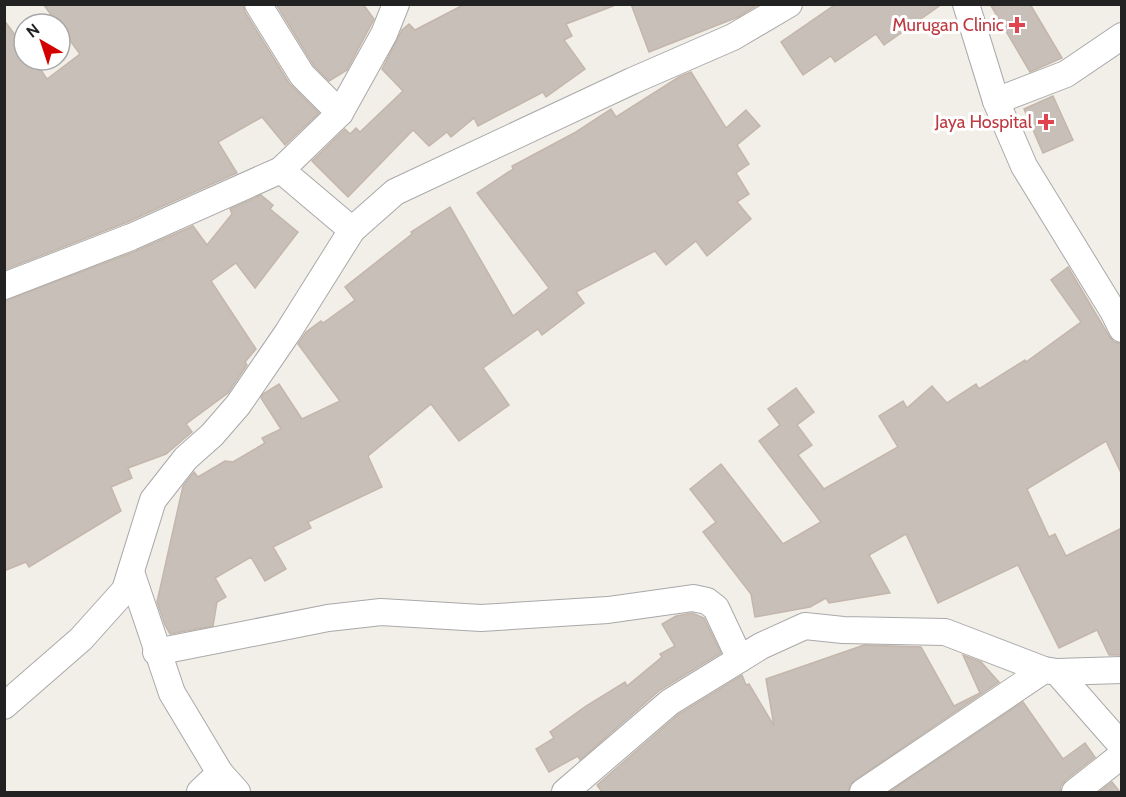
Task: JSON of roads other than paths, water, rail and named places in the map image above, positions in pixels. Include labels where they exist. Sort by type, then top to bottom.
[{"type":"street","points":[[258,4],[302,75],[340,113]]},
{"type":"street","points":[[4,706],[81,639],[125,590],[153,500],[186,458],[212,435],[238,405],[288,332],[352,230],[395,192],[632,81],[732,37],[789,4]]},
{"type":"street","points":[[966,4],[996,100],[1024,166],[1122,328]]},
{"type":"street","points":[[4,286],[131,237],[281,170],[340,113],[400,8]]},
{"type":"street","points":[[996,100],[1065,74],[1122,36]]},
{"type":"street","points":[[281,170],[352,230]]},
{"type":"street","points":[[130,572],[172,693],[220,773],[237,792]]},
{"type":"street","points":[[156,652],[328,618],[381,612],[481,618],[608,610],[693,598],[707,601],[716,608],[740,659]]},
{"type":"street","points":[[577,788],[670,702],[761,646],[805,626],[843,630],[945,632],[1051,671],[1122,670]]},
{"type":"street","points":[[1051,671],[1122,746]]},
{"type":"street","points":[[863,792],[1051,671]]},
{"type":"street","points":[[1075,792],[1122,755]]},
{"type":"street","points":[[200,792],[220,773]]},
{"type":"place","name":"Murugan Clinic","points":[[1017,25]]},
{"type":"place","name":"Jaya Hospital","points":[[1046,122]]}]
